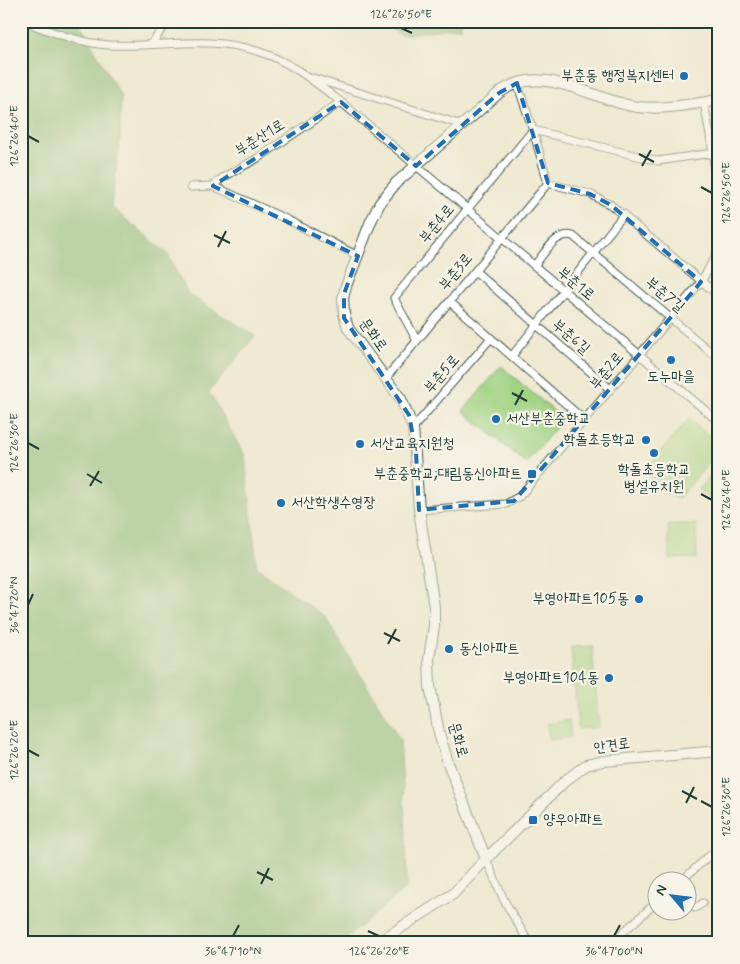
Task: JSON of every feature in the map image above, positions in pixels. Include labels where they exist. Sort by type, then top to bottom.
[{"type":"street","points":[[24,21],[53,32],[101,44],[213,42],[263,53],[308,77],[341,102],[416,166]]},
{"type":"street","points":[[152,44],[168,21]]},
{"type":"street","points":[[308,77],[462,125]]},
{"type":"street","name":"문화로","points":[[486,859],[448,763],[433,706],[429,668],[434,626],[434,607],[419,510],[413,428],[405,407],[386,378],[348,328],[344,318],[344,294],[370,221],[380,203],[396,183],[499,94],[516,83],[535,80],[553,82],[636,106],[657,107],[719,100]]},
{"type":"street","points":[[516,83],[533,130],[548,183],[598,197],[624,214],[719,296]]},
{"type":"street","name":"부춘산1로","points":[[214,186],[222,178],[258,158],[341,102]]},
{"type":"street","points":[[704,102],[716,153],[719,239]]},
{"type":"street","points":[[533,130],[658,161],[716,153]]},
{"type":"street","name":"부춘4로","points":[[417,341],[394,299],[533,130]]},
{"type":"street","name":"부춘1로","points":[[416,166],[718,421]]},
{"type":"street","name":"부춘3로","points":[[386,378],[548,183]]},
{"type":"street","points":[[191,187],[214,186],[286,218],[358,256]]},
{"type":"street","points":[[563,290],[624,214]]},
{"type":"street","name":"부춘7길","points":[[534,266],[557,238],[566,235],[573,236],[719,359]]},
{"type":"street","name":"부춘2로","points":[[419,510],[506,504],[514,501],[529,487],[702,282],[719,250]]},
{"type":"street","name":"부춘6길","points":[[475,271],[610,389]]},
{"type":"street","name":"부춘6길","points":[[536,325],[563,290]]},
{"type":"street","points":[[450,302],[584,420]]},
{"type":"street","points":[[512,356],[536,325]]},
{"type":"street","name":"부춘5로","points":[[413,428],[491,338]]},
{"type":"street","name":"안견로","points":[[377,943],[453,894],[566,780],[586,765],[610,760],[719,751]]},
{"type":"street","points":[[691,872],[719,847]]},
{"type":"street","points":[[486,859],[504,900],[529,943]]},
{"type":"street","points":[[698,907],[703,903]]},
{"type":"street","points":[[611,943],[648,910]]},
{"type":"highlighted area","points":[[517,83],[548,183],[590,194],[611,205],[701,282],[514,501],[419,510],[416,452],[409,415],[344,318],[344,294],[358,256],[213,186],[341,102],[416,166],[499,93]]},
{"type":"green space","points":[[21,21],[79,21],[121,97],[120,140],[111,207],[167,253],[188,294],[255,336],[209,392],[245,456],[257,567],[325,617],[400,740],[406,833],[407,887],[341,943],[21,943]]},
{"type":"green space","points":[[376,21],[460,21],[461,27],[401,35]]},
{"type":"green space","points":[[501,366],[563,419],[526,463],[463,411]]},
{"type":"green space","points":[[689,419],[719,444],[719,451],[677,500],[643,471]]},
{"type":"green space","points":[[719,465],[719,506],[699,490]]},
{"type":"green space","points":[[668,524],[696,524],[697,558],[669,559]]},
{"type":"green space","points":[[592,646],[599,727],[578,729],[571,647]]},
{"type":"green space","points":[[569,720],[571,737],[549,740],[547,724]]},
{"type":"place","name":"부춘동 행정복지센터","points":[[684,76]]},
{"type":"place","name":"도누마을","points":[[671,360]]},
{"type":"place","name":"서산부춘중학교","points":[[496,419]]},
{"type":"place","name":"학돌초등학교","points":[[646,440]]},
{"type":"place","name":"서산교육지원청","points":[[360,444]]},
{"type":"place","name":"학돌초등학교 병설유치원","points":[[654,453]]},
{"type":"place","name":"부춘중학교;대림동신아파트","points":[[532,474]]},
{"type":"place","name":"서산학생수영장","points":[[281,503]]},
{"type":"place","name":"부영아파트105동","points":[[639,599]]},
{"type":"place","name":"동신아파트","points":[[449,649]]},
{"type":"place","name":"부영아파트104동","points":[[609,678]]},
{"type":"place","name":"양우아파트","points":[[533,820]]}]
